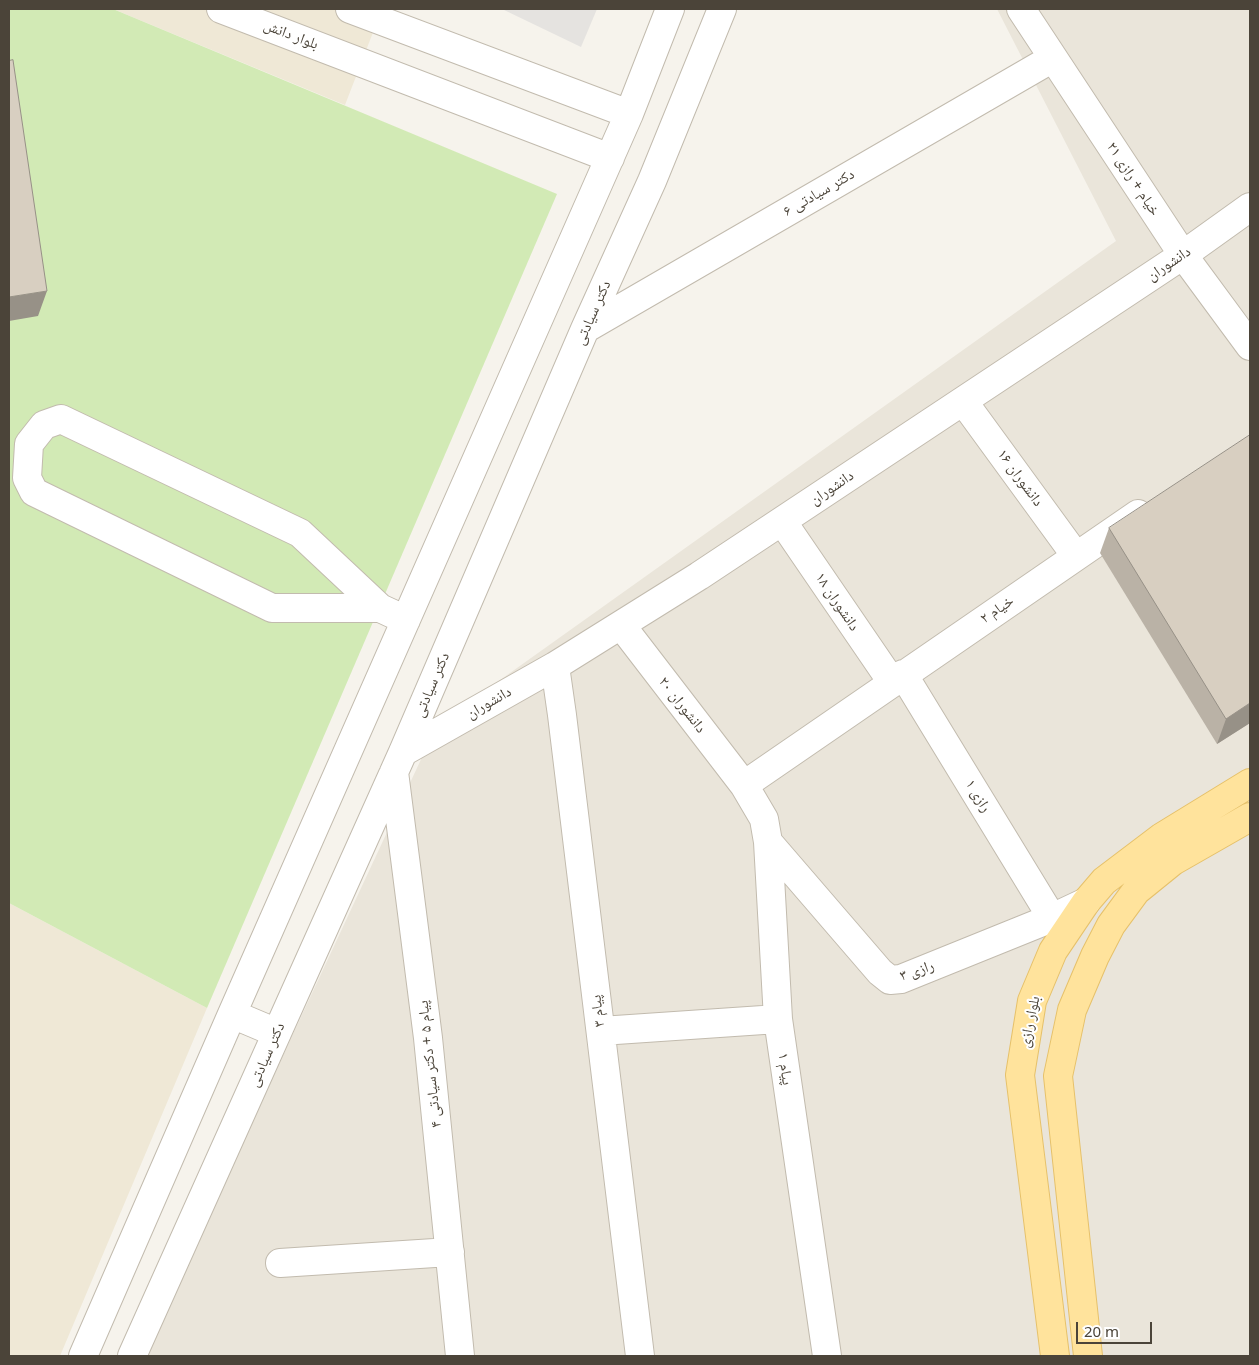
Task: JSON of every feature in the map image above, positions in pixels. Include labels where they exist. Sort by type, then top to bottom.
[{"type":"main road","name":"بلوار رازی","points":[[1054,1356],[1020,1075],[1032,1001],[1053,951],[1086,902],[1104,881],[1162,837],[1250,783]]},
{"type":"main road","points":[[1088,1356],[1058,1076],[1072,1010],[1094,956],[1110,926],[1136,891],[1173,862],[1250,817]]},
{"type":"street","name":"بلوار دانش","points":[[221,9],[610,158]]},
{"type":"street","points":[[350,9],[629,114]]},
{"type":"street","points":[[83,1356],[610,158],[670,9]]},
{"type":"street","name":"دکتر سیادتی","points":[[132,1356],[399,762],[585,329],[652,181],[722,9]]},
{"type":"street","name":"خیام + رازی ۲۱","points":[[1021,9],[1183,255],[1250,346]]},
{"type":"street","name":"دکتر سیادتی ۶","points":[[585,329],[1053,58]]},
{"type":"street","name":"دانشوران","points":[[399,762],[700,576],[1183,255],[1250,207]]},
{"type":"street","name":"دانشوران ۱۶","points":[[963,401],[1076,556]]},
{"type":"street","points":[[380,608],[272,608],[34,492],[27,478],[29,444],[44,425],[61,419],[300,533],[380,608],[406,620]]},
{"type":"street","name":"خیام ۲","points":[[744,785],[1155,502]]},
{"type":"street","name":"دانشوران ۱۸","points":[[782,521],[897,678]]},
{"type":"street","name":"دانشوران ۲۰","points":[[620,625],[744,785]]},
{"type":"street","name":"پیام ۳","points":[[555,666],[640,1356]]},
{"type":"street","name":"رازی ۱","points":[[897,678],[1052,918]]},
{"type":"street","name":"پیام ۵ + دکتر سیادتی ۴","points":[[399,762],[460,1356]]},
{"type":"street","name":"پیام ۱","points":[[744,785],[764,819],[768,842],[778,1019],[827,1356]]},
{"type":"street","name":"رازی ۳","points":[[768,842],[880,972],[890,980],[901,979],[1052,918],[1086,902]]},
{"type":"street","points":[[232,1014],[277,1033]]},
{"type":"street","points":[[601,1031],[778,1019]]},
{"type":"street","points":[[280,1263],[450,1252]]},
{"type":"shaded area","points":[[113,9],[382,9],[345,105]]},
{"type":"shaded area","points":[[502,9],[597,9],[581,47]]},
{"type":"shaded area","points":[[997,9],[1250,9],[1250,1356],[143,1356],[437,725],[1116,241]]},
{"type":"shaded area","points":[[9,903],[207,1008],[60,1356],[9,1356]]},
{"type":"green space","points":[[9,9],[113,9],[557,194],[207,1008],[9,903]]},
{"type":"building","points":[[13,60],[47,291],[9,297],[9,61]]},
{"type":"building","points":[[1250,435],[1250,703],[1226,719],[1109,528]]}]
